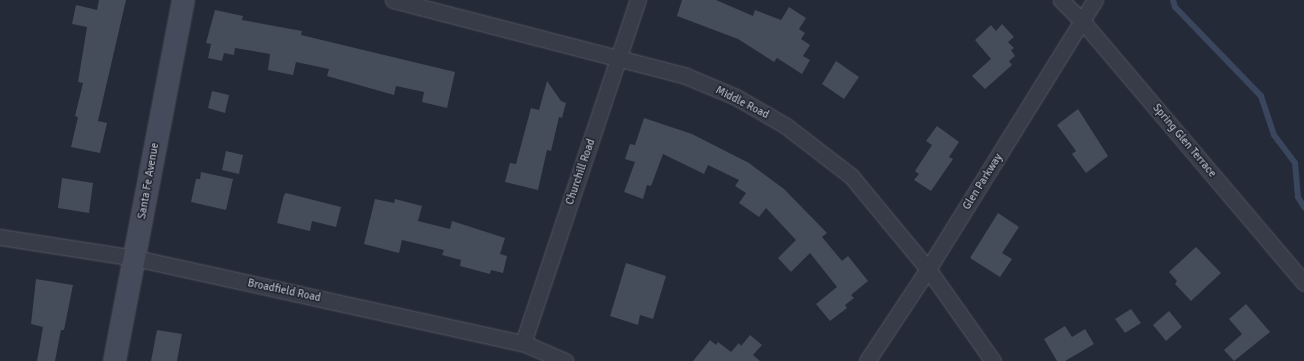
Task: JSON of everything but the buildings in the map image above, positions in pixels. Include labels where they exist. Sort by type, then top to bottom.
[{"type":"main road","name":"Santa Fe Avenue","points":[[114,361],[135,258],[183,0]]},
{"type":"street","name":"Middle Road","points":[[393,0],[686,76],[736,97],[786,126],[851,176],[928,269],[993,361]]},
{"type":"street","name":"Churchill Road","points":[[523,343],[638,0]]},
{"type":"street","name":"Spring Glen Terrace","points":[[1061,0],[1083,22],[1304,284]]},
{"type":"street","name":"Glen Parkway","points":[[867,361],[928,269],[1083,22],[1095,0]]},
{"type":"street","name":"Broadfield Road","points":[[0,237],[135,258],[523,343],[565,361]]},
{"type":"waterway","points":[[1173,0],[1175,7],[1261,96],[1274,135],[1295,163],[1298,197],[1304,207]]}]
